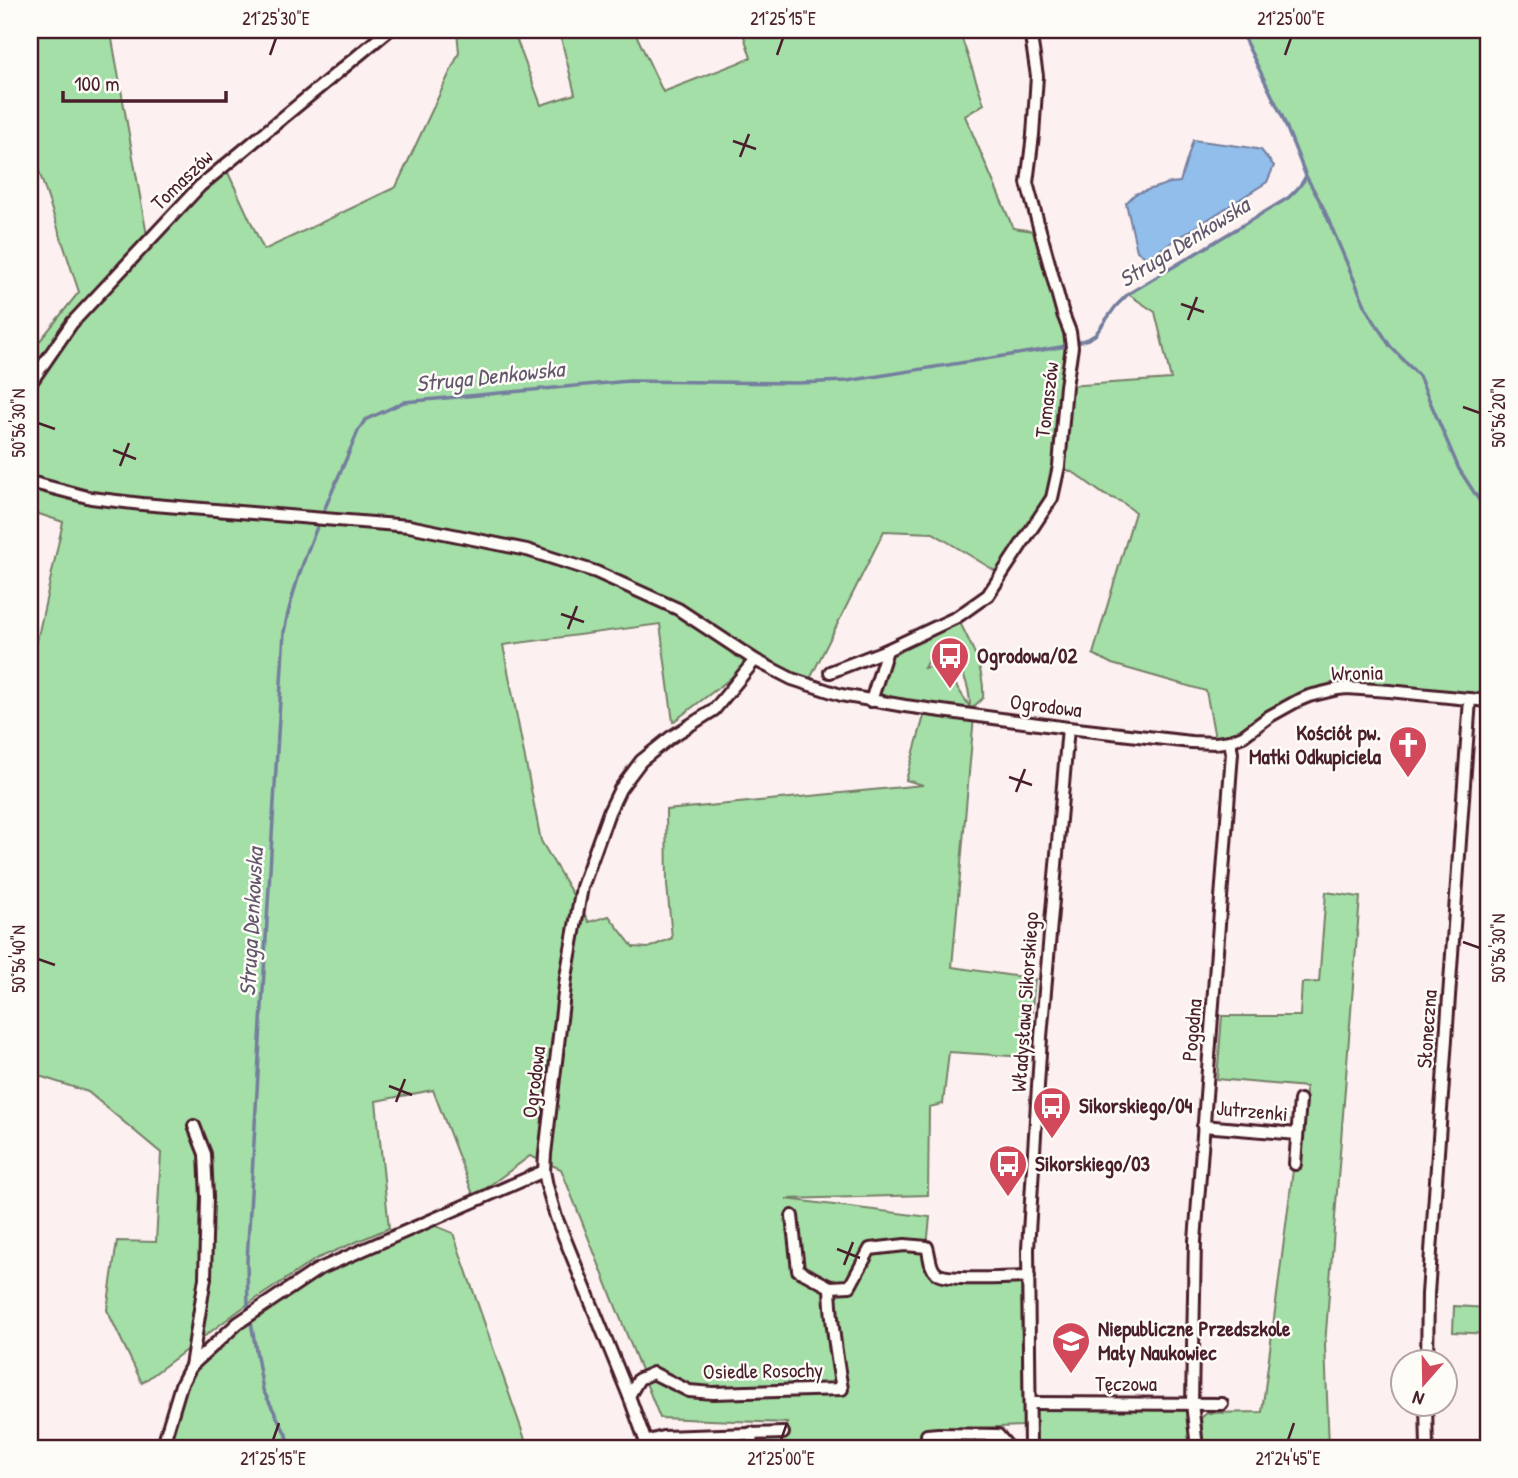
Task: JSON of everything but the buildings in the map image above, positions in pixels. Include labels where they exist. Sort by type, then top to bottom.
[{"type":"street","name":"Tomaszów","points":[[30,384],[72,323],[200,186],[389,30]]},
{"type":"street","name":"Tomaszów","points":[[830,672],[887,650],[957,617],[988,595],[1052,498],[1059,466],[1072,347],[1027,183],[1037,76],[1030,30]]},
{"type":"street","name":"Ogrodowa","points":[[30,482],[92,498],[142,504],[409,526],[527,550],[596,572],[678,609],[778,673],[841,695],[981,718],[1216,743]]},
{"type":"street","points":[[872,701],[887,650]]},
{"type":"street","name":"Ogrodowa","points":[[544,1171],[549,1112],[573,931],[582,887],[608,812],[620,789],[641,761],[671,737],[714,710],[755,660]]},
{"type":"street","name":"Wronia","points":[[1216,743],[1243,736],[1297,701],[1338,689],[1470,699]]},
{"type":"street","points":[[1470,699],[1488,701]]},
{"type":"street","name":"Słoneczna","points":[[1426,1348],[1470,699]]},
{"type":"street","name":"Władysława Sikorskiego","points":[[1030,1447],[1028,1249],[1041,1037],[1068,728]]},
{"type":"street","name":"Pogodna","points":[[1197,1448],[1192,1403],[1195,1241],[1232,753],[1230,741]]},
{"type":"street","name":"Jutrzenki","points":[[1295,1164],[1300,1100]]},
{"type":"street","points":[[162,1448],[181,1385],[191,1366],[205,1278],[208,1197],[205,1154],[194,1126]]},
{"type":"street","name":"Jutrzenki","points":[[1203,1126],[1297,1134]]},
{"type":"street","points":[[191,1366],[238,1323],[317,1270],[544,1171],[556,1217],[647,1445],[663,1437],[783,1433]]},
{"type":"street","points":[[792,1216],[798,1270],[830,1287],[850,1286],[870,1249],[905,1245],[927,1247],[932,1268],[936,1273],[949,1278],[1029,1277]]},
{"type":"street","name":"Osiedle Rosochy","points":[[629,1396],[639,1379],[653,1373],[689,1391],[842,1389],[830,1287]]},
{"type":"street","name":"Tęczowa","points":[[1030,1403],[1222,1404]]},
{"type":"street","points":[[1426,1418],[1427,1448]]},
{"type":"street","points":[[751,1433],[752,1448]]},
{"type":"street","points":[[927,1448],[927,1436],[938,1434],[998,1435],[1011,1448],[1030,1447]]},
{"type":"green space","points":[[30,30],[80,30],[112,39],[148,241],[224,164],[264,250],[396,187],[459,53],[457,30],[513,30],[541,105],[575,94],[559,30],[634,30],[663,92],[751,58],[742,30],[959,30],[984,104],[965,116],[1013,228],[1041,232],[1070,332],[1067,386],[1171,379],[1155,312],[1128,294],[1288,198],[1299,188],[1306,176],[1282,116],[1240,30],[1488,30],[1488,701],[1347,688],[1309,696],[1243,736],[1216,743],[1206,691],[1112,664],[1093,654],[1135,512],[1059,466],[1052,498],[1002,575],[933,533],[884,531],[807,685],[755,660],[673,722],[660,624],[503,645],[541,841],[589,922],[609,916],[633,947],[648,948],[672,938],[667,885],[666,810],[923,785],[906,780],[926,709],[974,716],[952,967],[1035,979],[1027,1057],[949,1052],[943,1104],[929,1107],[928,1195],[786,1199],[930,1217],[927,1247],[936,1273],[1021,1277],[1023,1426],[923,1430],[938,1434],[934,1434],[927,1448],[657,1448],[654,1440],[782,1433],[787,1423],[660,1418],[561,1169],[530,1156],[474,1197],[433,1090],[376,1101],[389,1228],[316,1259],[241,1309],[142,1383],[107,1310],[117,1241],[156,1242],[161,1153],[88,1092],[30,1073],[30,673],[63,522],[30,511],[30,353],[79,292],[30,144]]},
{"type":"green space","points":[[957,617],[979,666],[983,698],[971,709],[922,701],[926,709],[871,701],[887,650]],"holes":[[[940,653],[948,656],[963,675],[970,707],[946,670],[936,665],[924,668],[930,656]]]},
{"type":"green space","points":[[1326,892],[1360,897],[1325,1345],[1329,1448],[1204,1448],[1201,1418],[1207,1413],[1262,1412],[1293,1170],[1301,1169],[1306,1087],[1217,1079],[1222,1016],[1300,1016],[1302,983],[1319,982]]},
{"type":"green space","points":[[426,1222],[453,1233],[528,1448],[162,1448],[191,1366],[238,1323],[317,1270]]},
{"type":"green space","points":[[1454,1306],[1488,1308],[1488,1334],[1453,1332]]},
{"type":"green space","points":[[1030,1403],[1192,1403],[1197,1448],[1030,1448]]},
{"type":"water","points":[[1193,140],[1261,150],[1274,166],[1267,182],[1147,258],[1137,251],[1126,203],[1135,194],[1180,182]]},
{"type":"waterway","name":"Struga Denkowska","points":[[248,1308],[247,1261],[284,632],[306,555],[365,420],[404,402],[629,381],[847,381],[1061,347],[1088,339],[1095,335],[1128,294],[1288,198],[1299,188],[1306,176],[1282,116],[1240,30]]},
{"type":"waterway","points":[[1306,176],[1322,205],[1367,310],[1390,346],[1419,376],[1459,469],[1488,514]]},
{"type":"waterway","name":"Struga Denkowska","points":[[251,1322],[263,1390],[293,1448]]},
{"type":"place","name":"Ogrodowa/02","points":[[950,690]]},
{"type":"place","name":"Kościół pw. Matki Odkupiciela","points":[[1408,779]]},
{"type":"place","name":"Sikorskiego/04","points":[[1052,1140]]},
{"type":"place","name":"Sikorskiego/03","points":[[1008,1198]]},
{"type":"place","name":"Niepubliczne Przedszkole Mały Naukowiec","points":[[1071,1375]]}]
